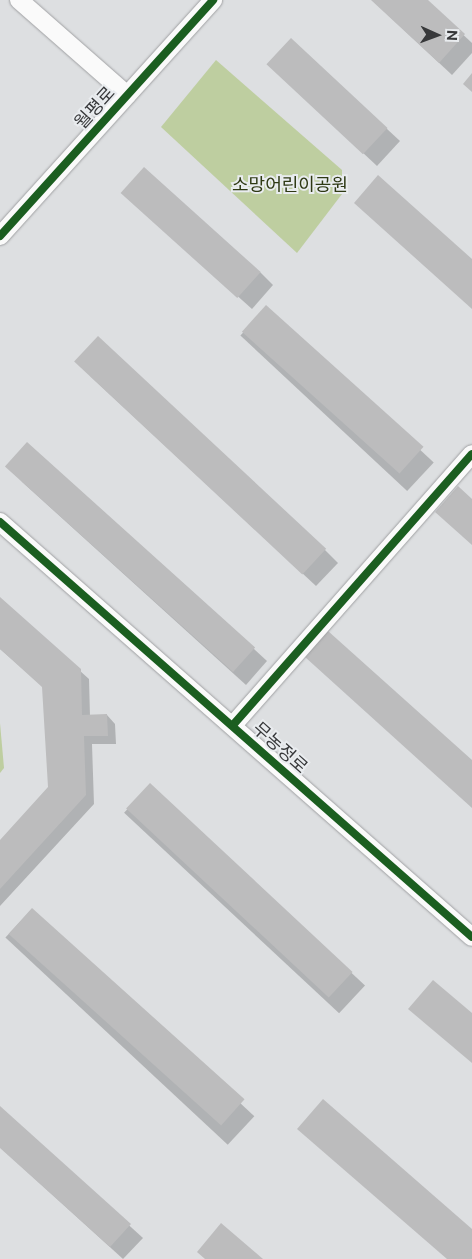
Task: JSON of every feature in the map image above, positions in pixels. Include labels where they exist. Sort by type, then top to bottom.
[{"type":"street","points":[[19,0],[127,95]]},
{"type":"street","name":"월평로","points":[[0,236],[212,0]]},
{"type":"street","points":[[232,725],[472,454]]},
{"type":"street","name":"무농정로","points":[[0,522],[472,937]]},
{"type":"green space","name":"소망어린이공원","points":[[216,60],[342,170],[342,194],[297,253],[161,127]]},
{"type":"green space","points":[[0,723],[4,768],[0,773]]},
{"type":"building","points":[[371,0],[428,0],[465,34],[439,63]]},
{"type":"building","points":[[291,38],[388,128],[363,154],[266,64]]},
{"type":"building","points":[[472,73],[472,92],[463,84]]},
{"type":"building","points":[[144,167],[261,272],[237,298],[121,193]]},
{"type":"building","points":[[378,175],[472,259],[472,309],[354,203]]},
{"type":"building","points":[[266,305],[424,447],[399,474],[242,332]]},
{"type":"building","points":[[98,336],[326,549],[302,574],[74,362]]},
{"type":"building","points":[[27,442],[255,647],[233,672],[5,467]]},
{"type":"building","points":[[458,486],[472,499],[472,545],[435,512]]},
{"type":"building","points":[[0,597],[81,669],[82,715],[107,714],[108,736],[84,736],[86,795],[0,889],[0,840],[48,787],[42,687],[0,649]]},
{"type":"building","points":[[328,631],[472,760],[472,808],[305,657]]},
{"type":"building","points":[[150,783],[353,972],[329,998],[126,809]]},
{"type":"building","points":[[32,908],[245,1099],[221,1125],[9,934]]},
{"type":"building","points":[[433,980],[472,1013],[472,1063],[408,1009]]},
{"type":"building","points":[[323,1099],[472,1229],[472,1259],[447,1259],[297,1129]]},
{"type":"building","points":[[0,1106],[131,1224],[110,1247],[0,1148]]},
{"type":"building","points":[[221,1223],[263,1259],[205,1259],[197,1252]]},
{"type":"cycle path","points":[[0,236],[213,0]]},
{"type":"cycle path","points":[[233,725],[472,454]]},
{"type":"cycle path","points":[[0,522],[472,937]]}]
